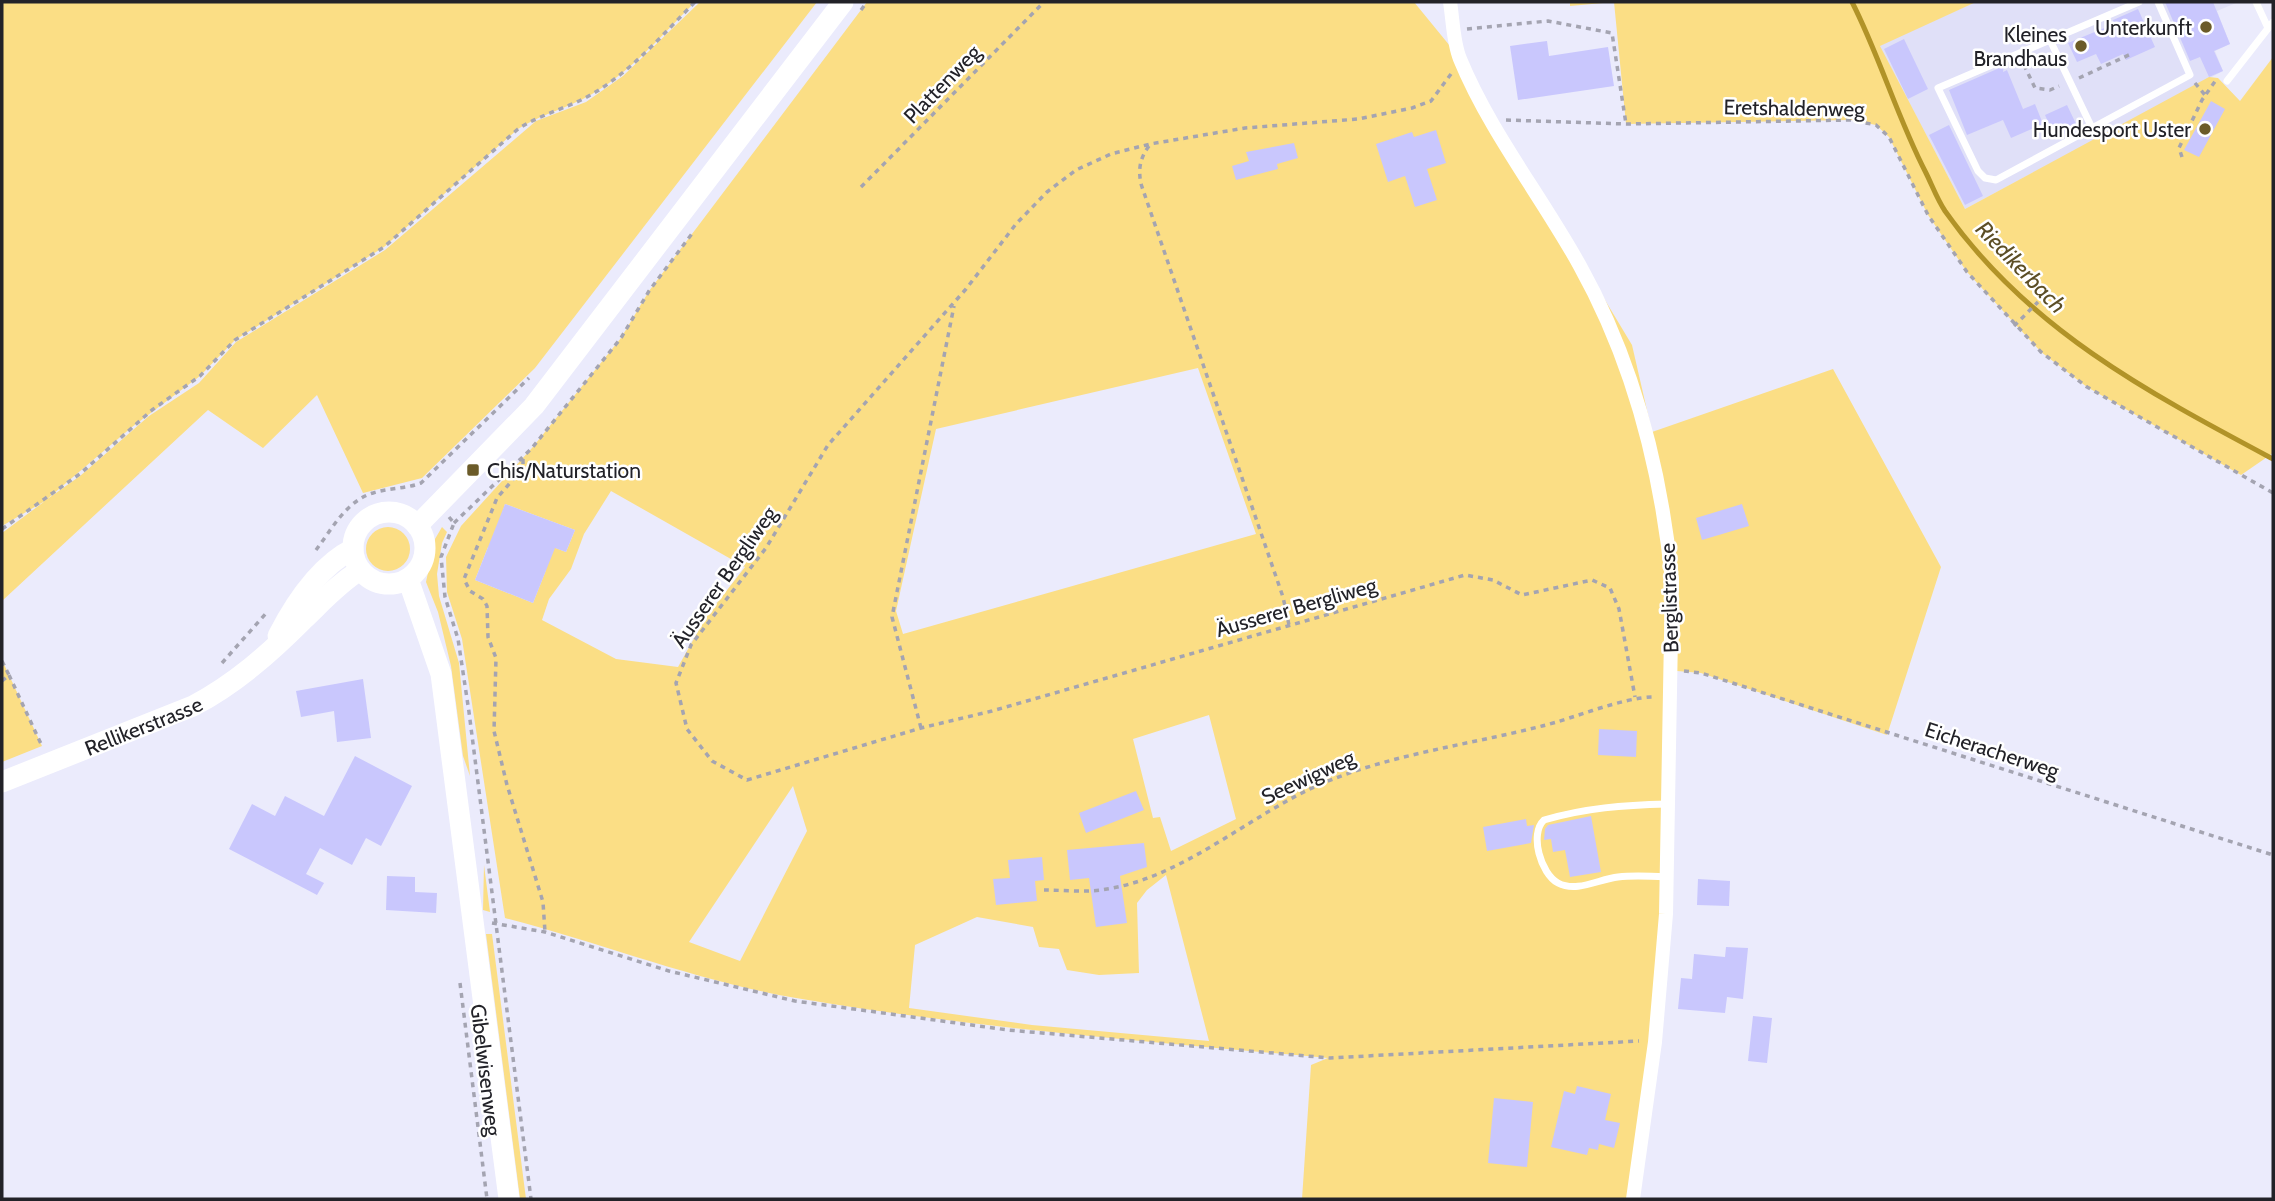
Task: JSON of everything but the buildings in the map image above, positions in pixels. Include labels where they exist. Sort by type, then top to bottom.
[{"type":"main road","points":[[417,526],[534,406],[851,7]]},
{"type":"main road","points":[[382,513],[401,514],[417,526],[422,535],[425,555],[422,564],[408,579],[388,584],[368,578],[360,570],[353,549],[354,539],[364,522],[382,513]]},
{"type":"main road","name":"Rellikerstrasse","points":[[272,647],[291,611],[318,577],[353,549]]},
{"type":"main road","name":"Rellikerstrasse","points":[[2,782],[193,706],[236,681],[341,583],[360,570]]},
{"type":"main road","points":[[408,579],[436,652],[441,674],[485,923],[509,1199]]},
{"type":"street","name":"Berglistrasse","points":[[1450,2],[1460,57],[1493,120],[1580,266],[1619,343],[1647,432],[1672,580],[1667,877],[1655,1042],[1633,1199]]},
{"type":"lane","points":[[2139,2],[1938,88],[1978,171],[1985,178],[1996,180],[2190,75],[2158,2]]},
{"type":"lane","points":[[2227,81],[2271,25],[2256,2]]},
{"type":"lane","points":[[2050,40],[2092,128]]},
{"type":"lane","points":[[1667,804],[1609,805],[1573,812],[1544,820],[1537,833],[1538,848],[1547,870],[1558,883],[1578,887],[1614,877],[1667,877]]},
{"type":"path","points":[[2,529],[81,473],[152,410],[200,376],[235,340],[384,247],[518,129],[541,115],[582,99],[622,73],[695,2]]},
{"type":"path","points":[[851,7],[867,2]]},
{"type":"path","name":"Plattenweg","points":[[861,187],[1044,2]]},
{"type":"path","points":[[1455,30],[1548,20],[1612,33],[1626,124]]},
{"type":"path","points":[[2024,65],[2035,88],[2050,90],[2131,54]]},
{"type":"path","name":"Äusserer Bergliweg","points":[[1460,57],[1447,83],[1431,101],[1412,108],[1358,119],[1245,128],[1150,144],[1111,154],[1076,170],[1047,192],[1016,224],[954,303],[828,445],[766,548],[691,645],[676,682],[687,729],[712,761],[747,780],[921,728],[992,711],[1465,575],[1493,580],[1522,595],[1592,580],[1610,589],[1619,609],[1635,697]]},
{"type":"path","points":[[2182,157],[2179,148],[2202,100],[2218,78],[2227,81]]},
{"type":"path","name":"Eretshaldenweg","points":[[1493,120],[1626,124],[1851,120],[1876,125],[1889,137],[1928,215],[1967,272],[2040,352],[2087,387],[2273,493]]},
{"type":"path","points":[[1150,144],[1142,155],[1139,173],[1141,184],[1283,597],[1289,626]]},
{"type":"path","points":[[531,1199],[485,923],[469,712],[458,639],[445,597],[441,557],[454,523],[523,458],[621,338],[649,291],[699,225]]},
{"type":"path","points":[[2014,326],[2038,302]]},
{"type":"path","points":[[921,728],[892,617],[954,303]]},
{"type":"path","points":[[313,554],[352,503],[374,492],[402,490],[421,484],[536,371]]},
{"type":"path","points":[[523,458],[523,468],[498,498],[464,579],[470,591],[483,599],[487,606],[488,636],[496,659],[492,707],[494,731],[507,785],[543,902],[545,932]]},
{"type":"path","points":[[421,484],[454,523]]},
{"type":"path","points":[[215,669],[231,656],[275,602]]},
{"type":"path","points":[[2,661],[42,746]]},
{"type":"path","name":"Eicheracherweg","points":[[1701,673],[2273,855]]},
{"type":"path","points":[[2,681],[9,675]]},
{"type":"path","name":"Seewigweg","points":[[1044,890],[1106,890],[1150,878],[1319,785],[1370,766],[1542,726],[1610,708],[1635,697]]},
{"type":"path","points":[[32,750],[55,741]]},
{"type":"path","points":[[485,923],[545,932],[669,971],[795,1001],[1008,1030],[1330,1058],[1655,1042]]},
{"type":"path","name":"Gibelwisenweg","points":[[460,982],[487,1199]]},
{"type":"shaded area","points":[[2,2],[695,2],[642,56],[613,80],[581,100],[518,129],[384,247],[235,340],[200,376],[132,427],[46,500],[80,476],[149,416],[199,383],[236,342],[385,250],[536,121],[586,102],[623,76],[700,2],[817,2],[535,368],[422,478],[363,493],[317,395],[263,448],[208,410],[2,601],[2,533],[45,501],[2,526]]},
{"type":"shaded area","points":[[867,2],[1414,2],[1459,57],[1632,345],[1652,432],[1833,369],[1941,567],[1887,735],[1701,673],[1677,671],[1658,1044],[1631,1199],[1302,1199],[1311,1065],[1328,1058],[995,1026],[796,998],[722,982],[505,918],[462,639],[447,592],[446,557],[461,526],[532,448],[621,338],[649,291]],"holes":[[[1198,368],[1256,534],[903,634],[896,611],[936,429]],[[611,491],[745,567],[706,617],[678,667],[616,659],[542,620],[549,599],[571,569],[584,534]],[[505,504],[575,530],[566,552],[498,526]],[[488,547],[546,570],[533,603],[475,580]],[[1209,715],[1236,819],[1171,851],[1160,817],[1153,818],[1133,739]],[[793,786],[807,831],[740,961],[689,942]],[[1166,875],[1209,1041],[1032,1025],[909,1008],[915,945],[977,917],[1033,927],[1039,947],[1059,949],[1067,970],[1099,975],[1139,973],[1137,903],[1147,890]]]},
{"type":"shaded area","points":[[1570,2],[1614,2],[1570,6]]},
{"type":"shaded area","points":[[1614,2],[1976,2],[1880,46],[1965,209],[2209,77],[2218,78],[2240,101],[2273,57],[2273,453],[2241,475],[2087,387],[2041,352],[1967,272],[1928,215],[1889,137],[1876,125],[1851,120],[1626,124]]},
{"type":"shaded area","points":[[1976,2],[2236,3],[2217,11],[2230,44],[2215,51],[2223,71],[1965,209],[1879,45]]},
{"type":"shaded area","points":[[388,527],[397,528],[404,533],[409,540],[409,558],[404,565],[397,570],[388,571],[379,570],[372,565],[367,558],[366,549],[367,540],[372,533],[379,528]]},
{"type":"shaded area","points":[[442,527],[447,532],[442,543],[437,574],[439,596],[459,663],[470,776],[463,756],[451,666],[438,612],[426,582],[435,539]]},
{"type":"shaded area","points":[[2,660],[42,746],[2,762]]},
{"type":"shaded area","points":[[484,865],[490,912],[483,910]]},
{"type":"shaded area","points":[[486,934],[492,934],[526,1199],[520,1199]]},
{"type":"waterway","name":"Riedikerbach","points":[[1852,2],[1937,197],[1978,253],[2014,290],[2053,324],[2094,354],[2181,409],[2273,459]]},
{"type":"place","name":"Unterkunft","points":[[2206,27]]},
{"type":"place","name":"Kleines Brandhaus","points":[[2081,46]]},
{"type":"place","name":"Hundesport Uster","points":[[2205,129]]},
{"type":"place","name":"Chis/Naturstation","points":[[473,470]]}]
